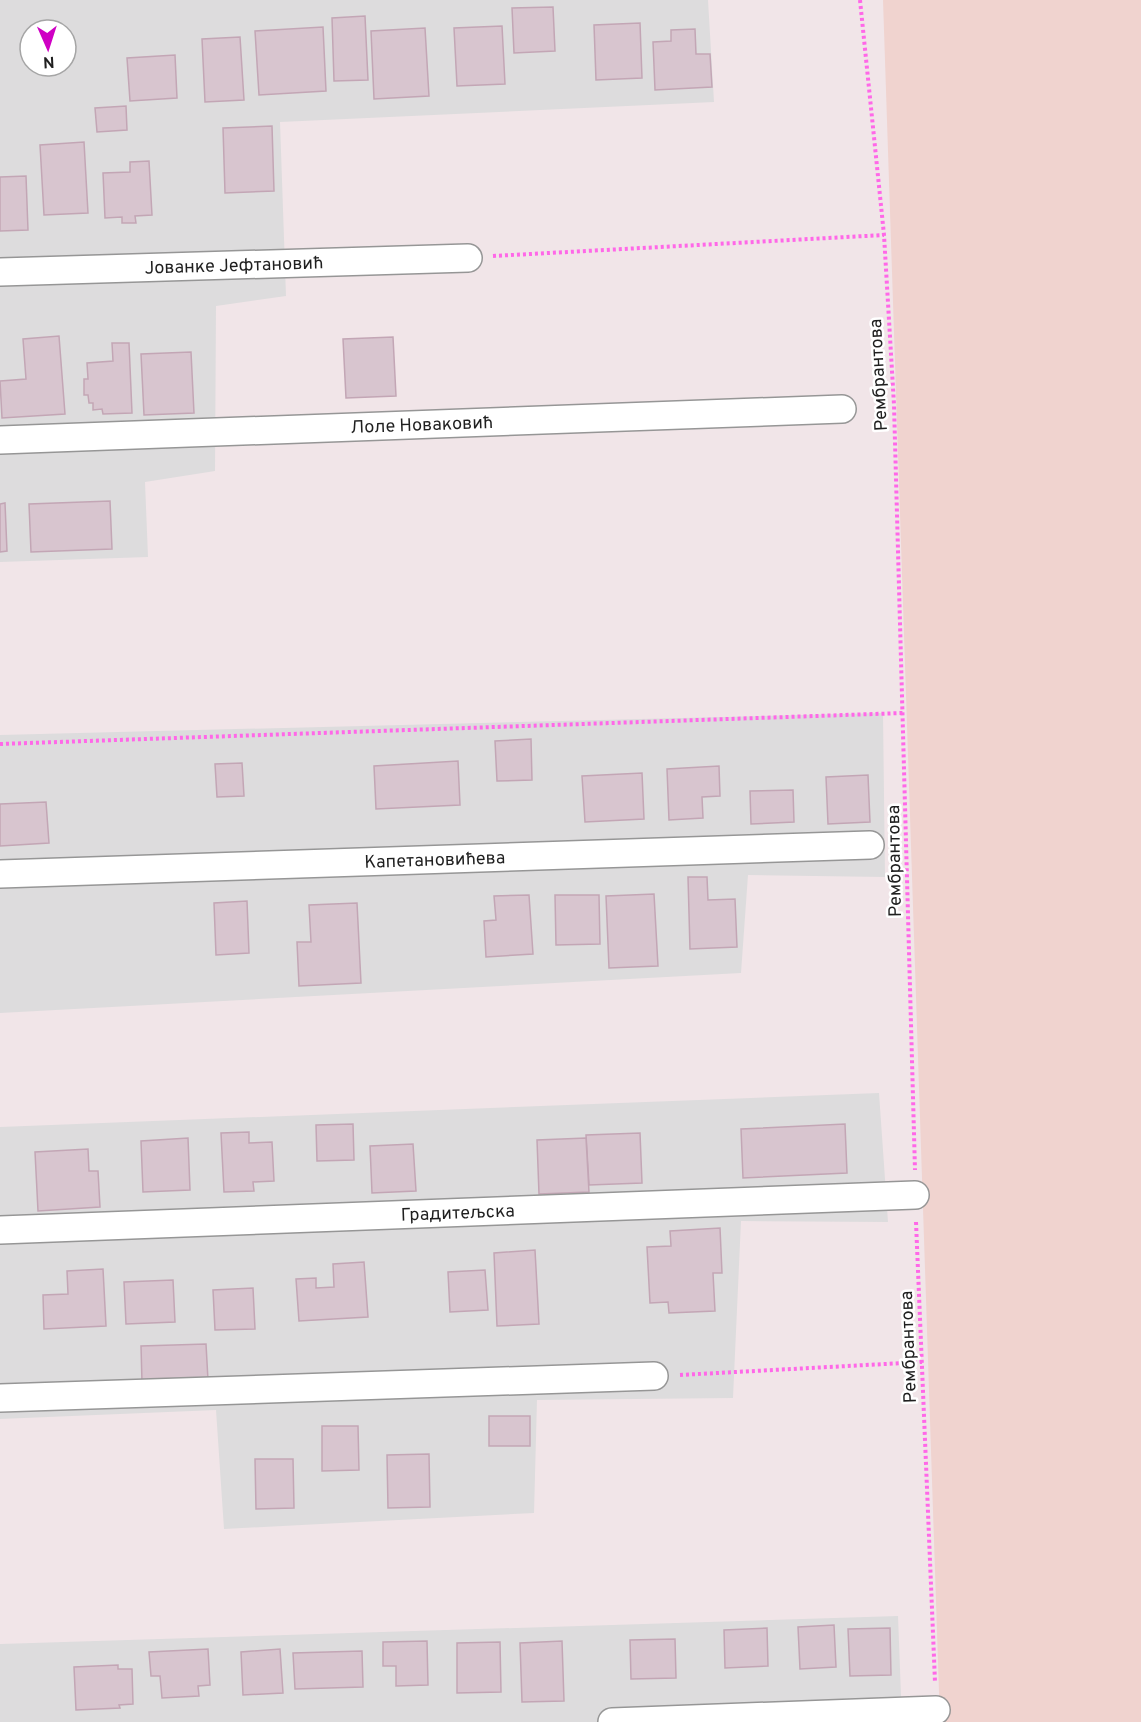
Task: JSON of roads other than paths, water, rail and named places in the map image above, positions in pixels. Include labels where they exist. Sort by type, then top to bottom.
[{"type":"street","name":"Јованке Јефтановић","points":[[0,272],[468,258]]},
{"type":"street","name":"Лоле Новаковић","points":[[0,440],[842,409]]},
{"type":"street","name":"Капетановићева","points":[[0,874],[870,845]]},
{"type":"street","name":"Градитељска","points":[[0,1230],[915,1195]]},
{"type":"street","points":[[0,1398],[654,1376]]},
{"type":"street","points":[[612,1722],[936,1710]]}]
